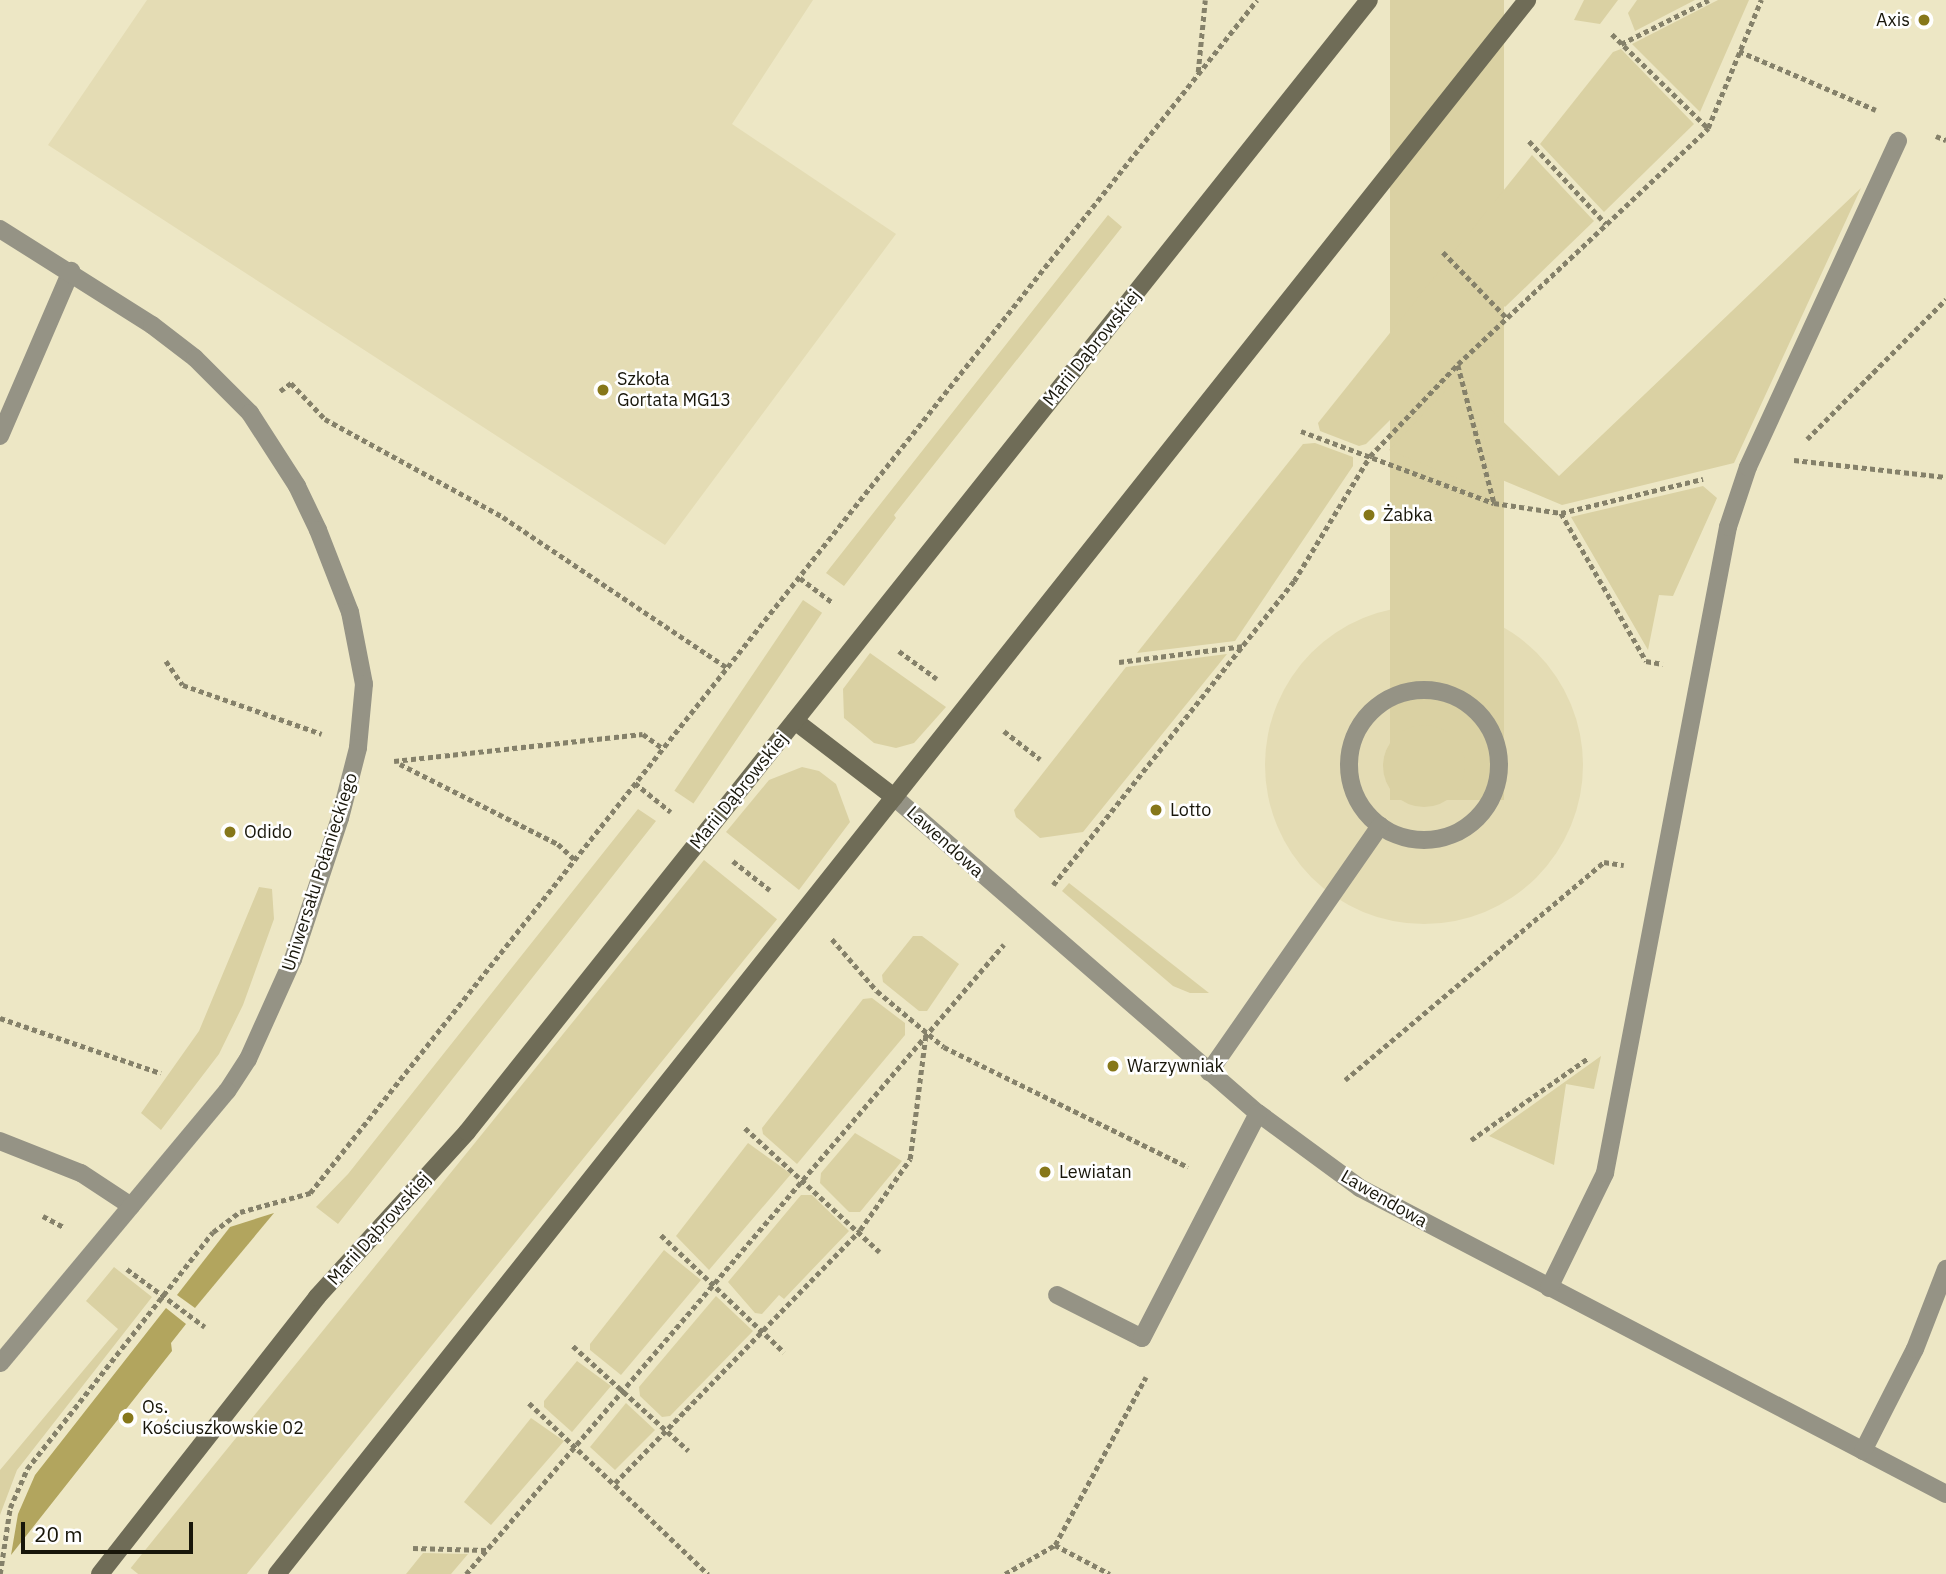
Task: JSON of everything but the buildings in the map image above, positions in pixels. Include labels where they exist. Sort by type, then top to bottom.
[{"type":"street","name":"Marii Dąbrowskiej","points":[[100,1574],[317,1297],[467,1132],[1369,0]]},
{"type":"street","points":[[277,1574],[1527,0]]},
{"type":"street","points":[[1549,1288],[1605,1173],[1728,527],[1748,467],[1898,141]]},
{"type":"street","name":"Uniwersału Połanieckiego","points":[[0,229],[71,271],[195,358],[250,413],[297,486],[323,541],[350,612],[364,684],[358,748],[340,818],[279,997],[227,1091],[0,1363]]},
{"type":"street","points":[[0,436],[71,271]]},
{"type":"street","points":[[1415,691],[1435,691],[1472,707],[1494,737],[1499,757],[1493,794],[1483,811],[1453,834],[1435,839],[1416,840],[1380,826],[1366,813],[1350,776],[1354,737],[1364,719],[1378,705],[1415,691]]},
{"type":"street","points":[[795,721],[894,797]]},
{"type":"street","name":"Lawendowa","points":[[894,797],[1258,1114],[1360,1188],[1946,1494]]},
{"type":"street","points":[[1209,1072],[1380,826]]},
{"type":"street","points":[[1057,1295],[1142,1339],[1258,1114]]},
{"type":"street","points":[[0,1141],[72,1169],[131,1206]]},
{"type":"street","points":[[1863,1451],[1932,1313],[1946,1269]]},
{"type":"path","points":[[1198,75],[1205,0]]},
{"type":"path","points":[[0,1574],[10,1508],[27,1469],[164,1297],[226,1220],[310,1193],[1257,0]]},
{"type":"path","points":[[1621,44],[1709,0]]},
{"type":"path","points":[[1045,896],[1294,581],[1370,456],[1458,364],[1707,128],[1761,0]]},
{"type":"path","points":[[1612,34],[1707,128]]},
{"type":"path","points":[[1739,51],[1885,114]]},
{"type":"path","points":[[1934,135],[1946,140]]},
{"type":"path","points":[[1529,141],[1606,224]]},
{"type":"path","points":[[1443,252],[1507,318]]},
{"type":"path","points":[[1805,440],[1946,299]]},
{"type":"path","points":[[1458,364],[1494,503]]},
{"type":"path","points":[[273,396],[291,383],[325,419],[503,517],[726,667]]},
{"type":"path","points":[[1301,431],[1494,503],[1561,513],[1717,475]]},
{"type":"path","points":[[1796,450],[1786,459],[1946,477]]},
{"type":"path","points":[[1561,513],[1646,661]]},
{"type":"path","points":[[800,578],[832,602]]},
{"type":"path","points":[[1119,662],[1244,645]]},
{"type":"path","points":[[892,646],[946,686]]},
{"type":"path","points":[[166,661],[183,685],[328,736]]},
{"type":"path","points":[[1004,731],[1040,759]]},
{"type":"path","points":[[400,763],[643,734],[662,748]]},
{"type":"path","points":[[390,759],[558,844],[574,859]]},
{"type":"path","points":[[635,783],[668,809]]},
{"type":"path","points":[[725,854],[778,895]]},
{"type":"path","points":[[1345,1080],[1604,862],[1664,871]]},
{"type":"path","points":[[469,1572],[926,1032],[1012,936]]},
{"type":"path","points":[[835,942],[877,991],[944,1047],[1222,1184]]},
{"type":"path","points":[[0,1018],[161,1073]]},
{"type":"path","points":[[615,1483],[860,1230],[910,1159],[926,1032]]},
{"type":"path","points":[[1471,1140],[1600,1049],[1629,1053]]},
{"type":"path","points":[[745,1128],[860,1230],[880,1252]]},
{"type":"path","points":[[44,1216],[70,1231]]},
{"type":"path","points":[[661,1235],[714,1282],[784,1352]]},
{"type":"path","points":[[118,1262],[205,1327]]},
{"type":"path","points":[[573,1346],[623,1388],[689,1451]]},
{"type":"path","points":[[1005,1574],[1055,1545],[1149,1371]]},
{"type":"path","points":[[528,1403],[576,1445],[708,1574]]},
{"type":"path","points":[[1055,1545],[1110,1574]]},
{"type":"path","points":[[413,1548],[487,1550]]},
{"type":"shaded area","name":"Szkoła Gortata MG13","points":[[147,0],[813,0],[732,124],[896,234],[665,545],[48,145]]},
{"type":"shaded area","points":[[1390,0],[1504,0],[1504,800],[1390,800]]},
{"type":"shaded area","points":[[1584,0],[1618,0],[1600,24],[1574,20]]},
{"type":"shaded area","points":[[1637,0],[1695,0],[1635,31],[1628,13]]},
{"type":"shaded area","points":[[1718,0],[1749,0],[1700,112],[1632,44]]},
{"type":"shaded area","points":[[1621,49],[1694,124],[1604,212],[1540,144],[1613,52]]},
{"type":"shaded area","points":[[1532,155],[1594,221],[1505,307],[1453,253]]},
{"type":"shaded area","points":[[1861,188],[1734,463],[1562,505],[1495,477],[1472,391],[1559,476]]},
{"type":"shaded area","points":[[1108,215],[1122,227],[894,515],[896,518],[844,586],[826,573]]},
{"type":"shaded area","points":[[1445,264],[1494,316],[1366,444],[1359,446],[1320,431],[1318,423]]},
{"type":"shaded area","points":[[1455,381],[1483,489],[1389,450]]},
{"type":"shaded area","points":[[1315,443],[1353,457],[1353,466],[1235,641],[1137,653],[1303,444]]},
{"type":"shaded area","points":[[1703,486],[1717,498],[1673,596],[1659,595],[1648,650],[1571,517]]},
{"type":"shaded area","points":[[803,600],[822,613],[693,804],[674,791]]},
{"type":"shaded area","points":[[1424,606],[1455,609],[1485,618],[1525,642],[1547,664],[1571,704],[1580,734],[1583,765],[1580,796],[1571,826],[1547,866],[1525,888],[1485,912],[1455,921],[1424,924],[1393,921],[1363,912],[1323,888],[1301,866],[1277,826],[1268,796],[1265,765],[1268,734],[1277,704],[1301,664],[1323,642],[1363,618],[1393,609]]},
{"type":"shaded area","points":[[870,653],[946,707],[914,743],[896,748],[874,743],[844,718],[843,689]]},
{"type":"shaded area","points":[[1227,654],[1083,832],[1040,838],[1016,817],[1014,810],[1126,667]]},
{"type":"shaded area","points":[[1424,725],[1440,728],[1453,737],[1462,750],[1465,766],[1462,782],[1453,795],[1440,804],[1424,807],[1408,804],[1395,795],[1386,782],[1383,766],[1386,750],[1395,737],[1408,728]]},
{"type":"shaded area","points":[[802,767],[819,771],[836,784],[850,822],[799,890],[726,832],[769,780]]},
{"type":"shaded area","points":[[638,809],[656,821],[338,1224],[316,1207],[348,1174]]},
{"type":"shaded area","points":[[704,860],[777,919],[247,1574],[138,1574],[131,1568]]},
{"type":"shaded area","points":[[1069,883],[1209,993],[1190,993],[1173,986],[1062,891]]},
{"type":"shaded area","points":[[259,887],[272,889],[274,919],[243,1005],[219,1054],[161,1130],[141,1113],[199,1031]]},
{"type":"shaded area","points":[[913,936],[922,936],[959,964],[927,1011],[919,1011],[883,982],[882,975]]},
{"type":"shaded area","points":[[872,998],[905,1023],[905,1035],[797,1164],[763,1134],[762,1128],[863,999]]},
{"type":"shaded area","points":[[1601,1056],[1594,1089],[1566,1084],[1554,1165],[1489,1136]]},
{"type":"shaded area","points":[[855,1133],[902,1161],[860,1212],[849,1212],[820,1183],[821,1173]]},
{"type":"shaded area","points":[[748,1143],[791,1174],[709,1270],[676,1236]]},
{"type":"shaded area","points":[[801,1195],[812,1195],[849,1231],[784,1299],[779,1295],[762,1314],[755,1313],[728,1282]]},
{"type":"shaded area","points":[[274,1213],[195,1308],[177,1295],[230,1227]]},
{"type":"shaded area","points":[[664,1250],[701,1280],[621,1375],[590,1350],[590,1344]]},
{"type":"shaded area","points":[[114,1267],[152,1297],[17,1470],[0,1515],[0,1470],[118,1329],[86,1301]]},
{"type":"shaded area","points":[[716,1296],[753,1331],[670,1416],[662,1417],[640,1396],[639,1387]]},
{"type":"shaded area","points":[[166,1308],[186,1324],[171,1343],[172,1351],[11,1555],[18,1514],[35,1475]]},
{"type":"shaded area","points":[[577,1361],[611,1386],[572,1432],[544,1407],[544,1401]]},
{"type":"shaded area","points":[[626,1403],[655,1430],[615,1470],[590,1447]]},
{"type":"shaded area","points":[[531,1418],[564,1441],[491,1525],[464,1502]]},
{"type":"shaded area","points":[[423,1553],[468,1554],[451,1574],[406,1574]]},
{"type":"place","name":"Axis","points":[[1924,20]]},
{"type":"place","name":"Szkoła Gortata MG13","points":[[603,390]]},
{"type":"place","name":"Żabka","points":[[1369,515]]},
{"type":"place","name":"Lotto","points":[[1156,810]]},
{"type":"place","name":"Odido","points":[[230,832]]},
{"type":"place","name":"Warzywniak","points":[[1113,1066]]},
{"type":"place","name":"Lewiatan","points":[[1045,1172]]},
{"type":"place","name":"Os. Kościuszkowskie 02","points":[[128,1418]]}]
